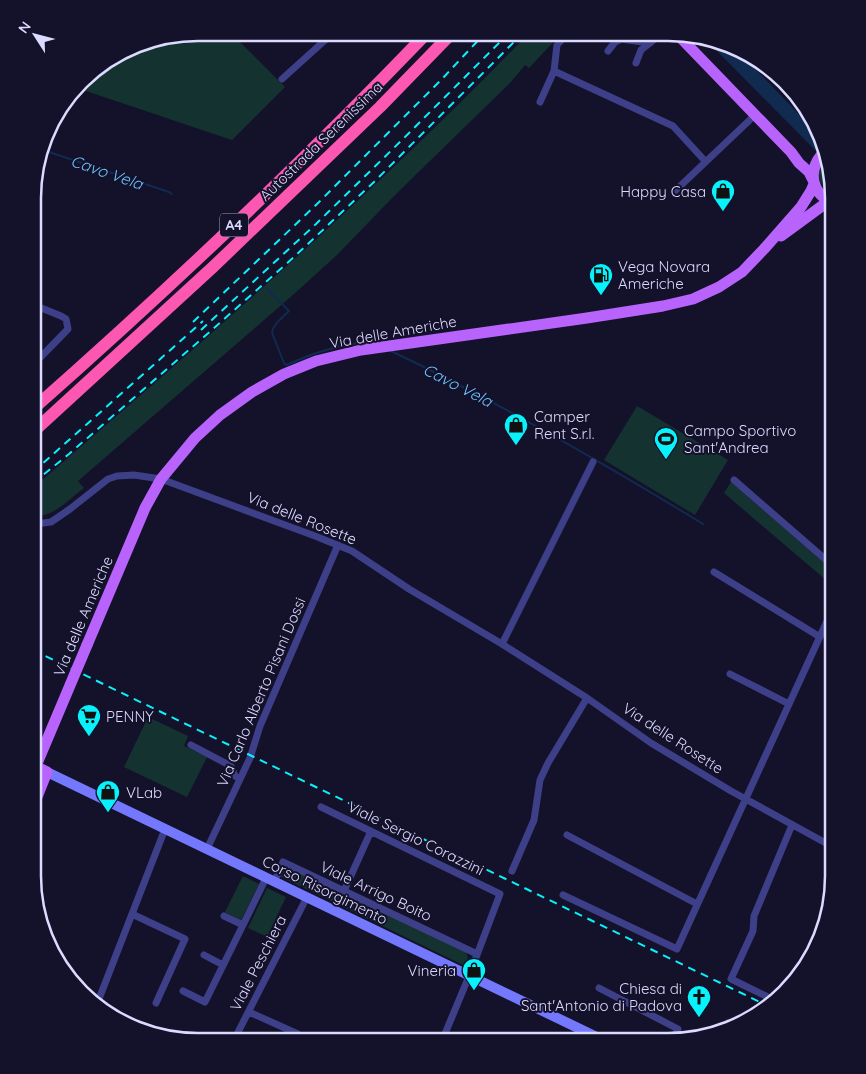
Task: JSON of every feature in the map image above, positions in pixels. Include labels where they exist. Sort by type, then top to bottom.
[{"type":"highway","points":[[381,70],[418,41]]},
{"type":"highway","name":"Autostrada Serenissima","points":[[41,403],[241,219],[419,41]]},
{"type":"highway","name":"Autostrada Serenissima","points":[[41,425],[220,261],[380,107],[444,41]]},
{"type":"highway","points":[[41,394],[229,219]]},
{"type":"main road","points":[[688,43],[809,172],[821,195],[825,198]]},
{"type":"main road","points":[[791,152],[804,157],[819,157]]},
{"type":"main road","name":"Via delle Americhe","points":[[41,754],[145,508],[161,479],[195,438],[220,414],[252,392],[284,374],[316,361],[361,350],[587,318],[664,306],[692,299],[719,287],[742,272],[764,249],[801,207],[811,192],[814,183],[813,174],[819,158]]},
{"type":"main road","name":"Via delle Americhe","points":[[764,249],[825,204]]},
{"type":"main road","name":"Corso Risorgimento","points":[[41,769],[585,1032]]},
{"type":"main road","points":[[41,787],[47,772]]},
{"type":"street","points":[[282,79],[324,41]]},
{"type":"street","points":[[540,102],[554,71],[557,45],[561,41]]},
{"type":"street","points":[[608,51],[617,41]]},
{"type":"street","points":[[636,41],[650,43]]},
{"type":"street","points":[[636,63],[641,50],[652,41]]},
{"type":"street","points":[[554,71],[673,126],[705,161]]},
{"type":"street","points":[[676,190],[755,115]]},
{"type":"street","points":[[41,308],[66,319],[68,329],[41,357]]},
{"type":"street","points":[[502,644],[593,462]]},
{"type":"street","name":"Via delle Rosette","points":[[41,523],[51,522],[108,479],[117,476],[134,475],[161,479],[338,545],[352,551],[409,589],[502,644],[586,698],[650,743],[824,842]]},
{"type":"street","points":[[734,480],[824,559]]},
{"type":"street","name":"Via Carlo Alberto Pisani Dossi","points":[[207,849],[254,747],[260,726],[338,545]]},
{"type":"street","points":[[714,572],[820,637]]},
{"type":"street","points":[[563,895],[676,949],[824,627]]},
{"type":"street","points":[[730,674],[789,704]]},
{"type":"street","points":[[512,871],[534,820],[540,780],[586,698]]},
{"type":"street","points":[[191,745],[231,766],[235,776],[240,779]]},
{"type":"street","name":"Viale Sergio Corazzini","points":[[321,807],[500,894],[478,954]]},
{"type":"street","points":[[767,997],[731,979],[753,931],[754,916],[792,825]]},
{"type":"street","points":[[100,997],[165,829]]},
{"type":"street","points":[[344,891],[371,831]]},
{"type":"street","points":[[567,835],[697,904]]},
{"type":"street","name":"Viale Arrigo Boito","points":[[270,880],[283,862],[478,954]]},
{"type":"street","points":[[183,992],[205,1002],[243,925],[270,880]]},
{"type":"street","name":"Viale Peschiera","points":[[238,1032],[307,897]]},
{"type":"street","points":[[132,914],[185,939],[156,1003]]},
{"type":"street","points":[[224,916],[243,925]]},
{"type":"street","points":[[446,1032],[478,954]]},
{"type":"street","points":[[204,955],[223,965]]},
{"type":"street","points":[[599,988],[678,1029],[676,1032]]},
{"type":"street","points":[[249,1012],[294,1032]]},
{"type":"green space","points":[[198,41],[239,41],[285,87],[232,140],[84,90],[111,68],[138,53],[167,44]]},
{"type":"green space","points":[[521,41],[554,41],[529,68],[525,65],[510,83],[396,194],[337,255],[78,481],[84,488],[54,511],[41,516],[41,481],[224,323],[348,210]]},
{"type":"green space","points":[[821,166],[824,188],[820,180],[819,170]]},
{"type":"green space","name":"Campo Sportivo Sant'Andrea","points":[[637,406],[728,460],[695,515],[604,460]]},
{"type":"green space","points":[[731,482],[824,564],[824,579],[724,493]]},
{"type":"green space","points":[[148,717],[188,736],[184,746],[207,757],[187,797],[124,767]]},
{"type":"green space","points":[[287,865],[466,952],[468,958],[465,966],[279,876],[283,867]]},
{"type":"green space","points":[[243,876],[259,884],[241,920],[225,912]]},
{"type":"green space","points":[[267,888],[286,897],[267,937],[248,928]]},
{"type":"water","points":[[715,49],[728,53],[753,67],[803,118],[813,138],[816,151]]},
{"type":"waterway","name":"Cavo Vela","points":[[49,152],[172,194]]},
{"type":"waterway","name":"Cavo Vela","points":[[266,288],[289,311],[276,324],[272,333],[286,365],[340,346],[369,341],[375,344]]},
{"type":"waterway","name":"Cavo Vela","points":[[391,351],[549,433],[703,524]]},
{"type":"railway","points":[[193,322],[317,204],[478,41]]},
{"type":"railway","points":[[201,330],[316,224],[501,41]]},
{"type":"railway","points":[[41,477],[294,257],[374,182],[515,41]]},
{"type":"railway","points":[[41,465],[203,321]]},
{"type":"railway","points":[[41,654],[760,1002]]},
{"type":"place","name":"Happy Casa","points":[[723,212]]},
{"type":"place","name":"Vega Novara Americhe","points":[[601,296]]},
{"type":"place","name":"Camper Rent S.r.l.","points":[[516,446]]},
{"type":"place","name":"Campo Sportivo Sant'Andrea","points":[[666,460]]},
{"type":"place","name":"PENNY","points":[[89,737]]},
{"type":"place","name":"VLab","points":[[108,813]]},
{"type":"place","name":"Vineria","points":[[474,991]]},
{"type":"place","name":"Chiesa di Sant'Antonio di Padova","points":[[699,1018]]}]
